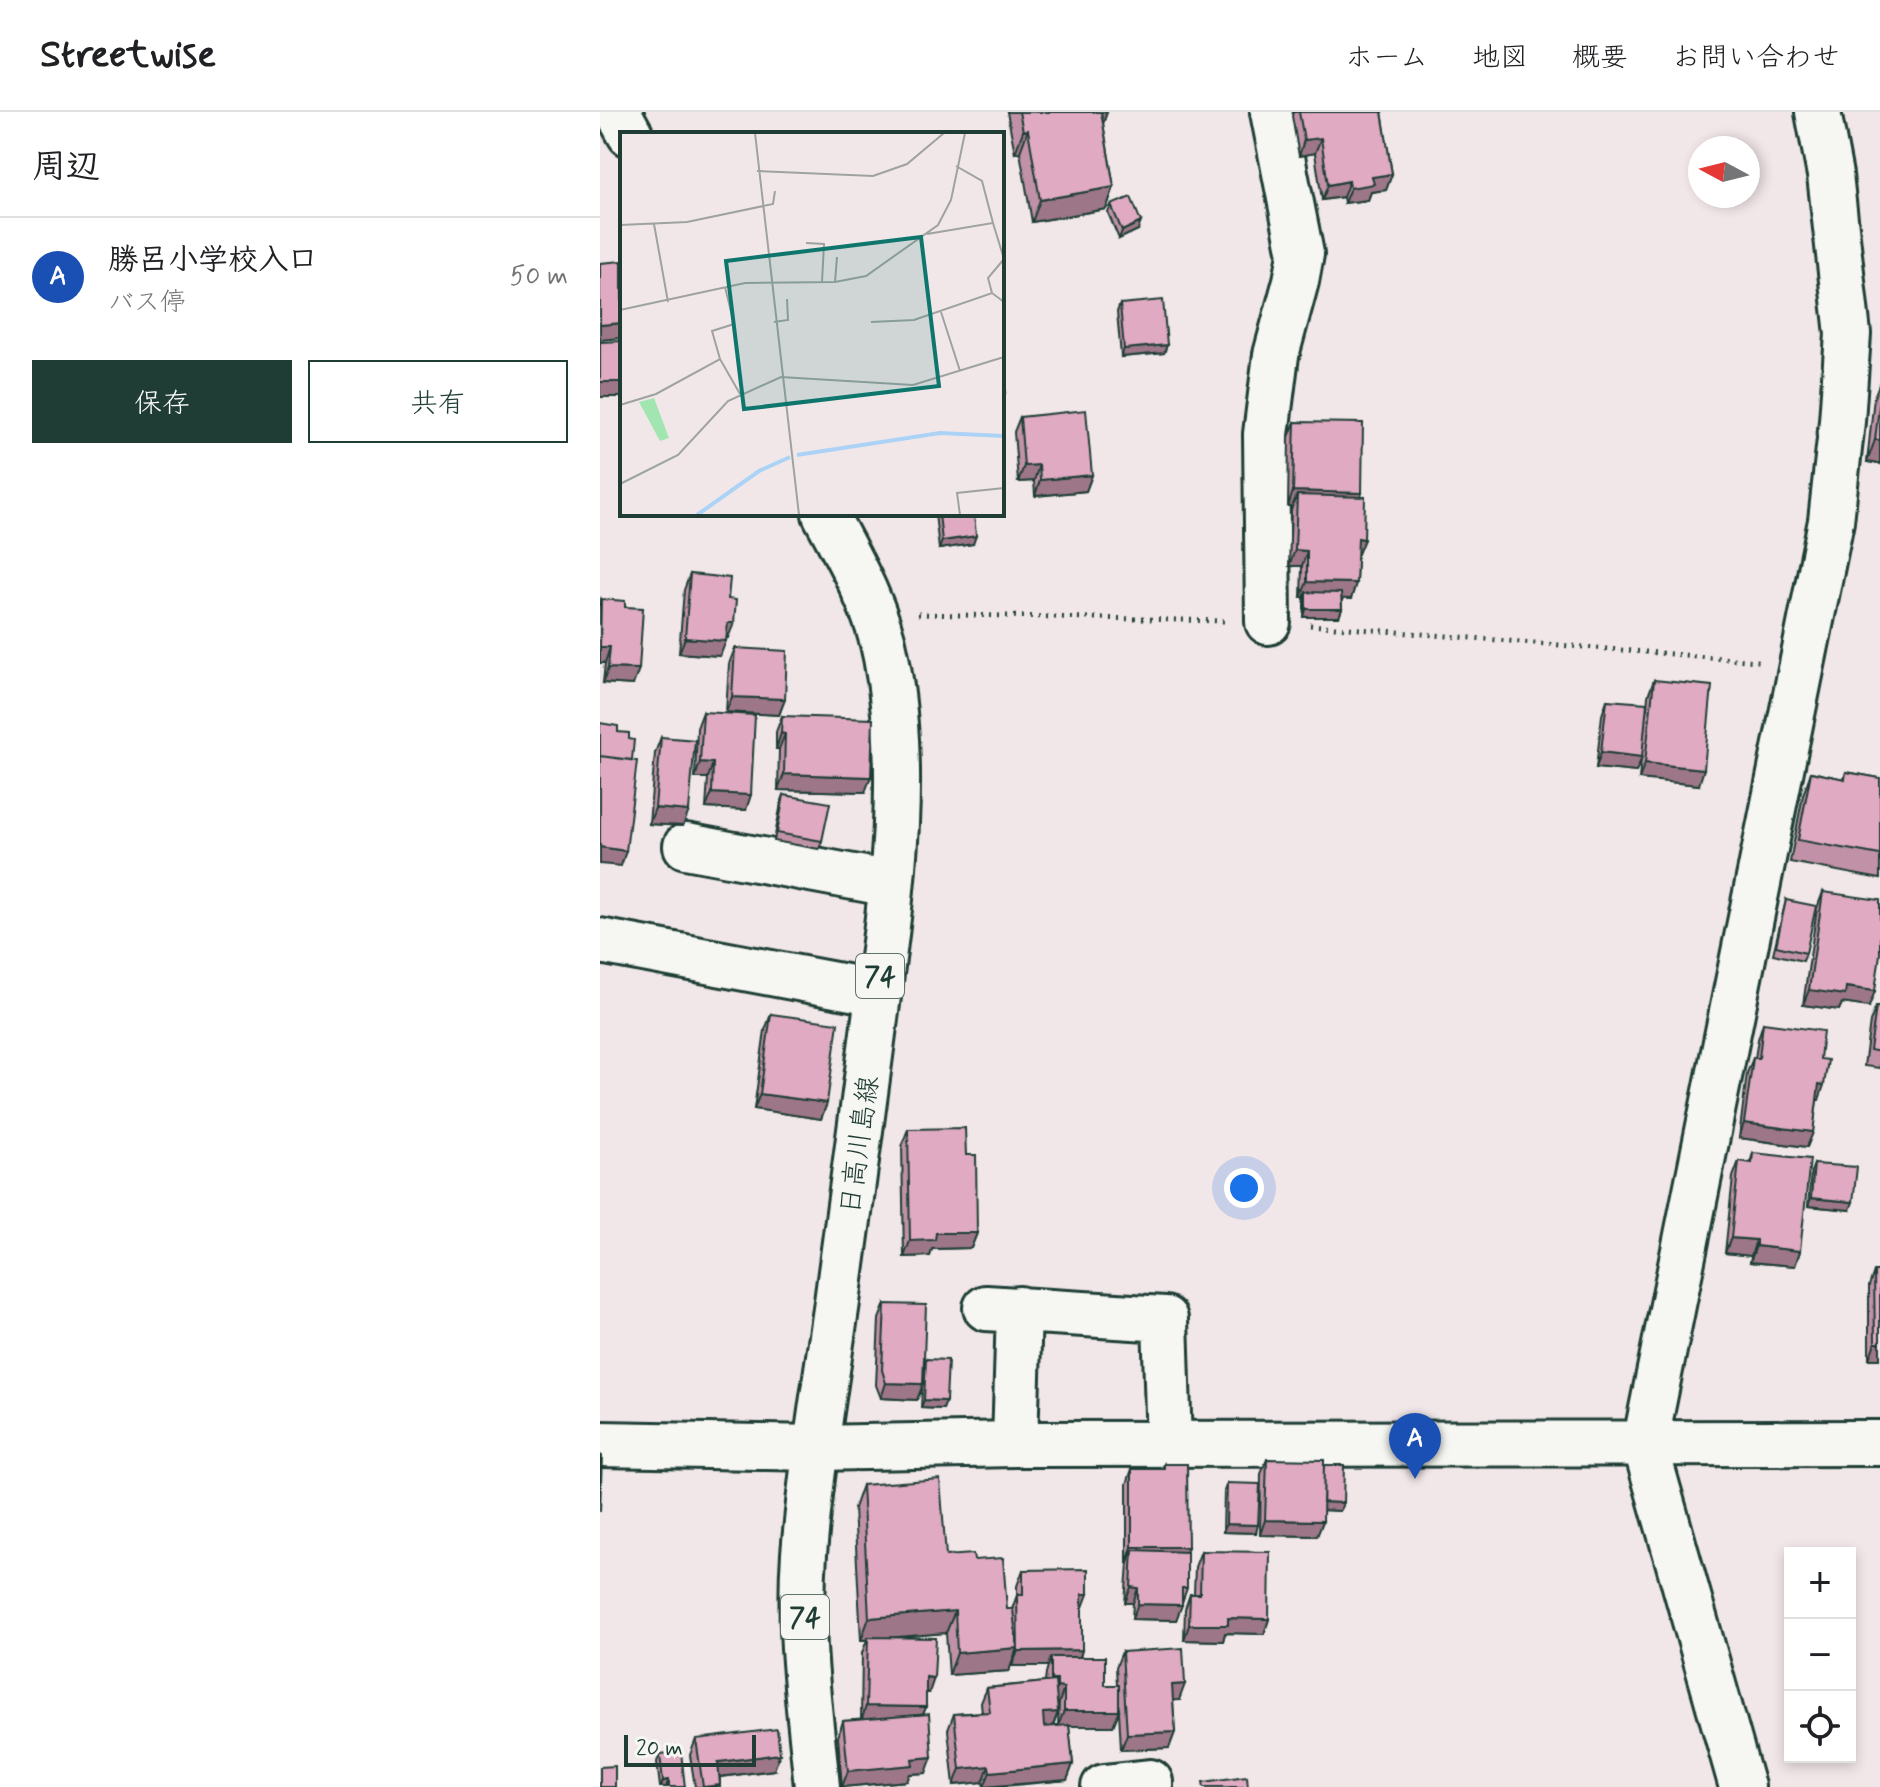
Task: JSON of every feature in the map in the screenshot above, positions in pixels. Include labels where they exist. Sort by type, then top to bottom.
[{"type":"street","points":[[618,112],[629,132]]},
{"type":"street","points":[[1268,622],[1266,434],[1276,355],[1301,254],[1273,112]]},
{"type":"street","points":[[1742,1787],[1645,1444],[1831,521],[1848,334],[1830,175],[1818,112]]},
{"type":"street","name":"日高川島線","points":[[817,1787],[805,1650],[804,1557],[891,884],[897,776],[895,710],[886,653],[873,613],[826,516]]},
{"type":"street","points":[[686,846],[891,884]]},
{"type":"street","points":[[600,941],[878,993]]},
{"type":"street","points":[[1015,1444],[1002,1308],[1165,1319],[1169,1446]]},
{"type":"street","points":[[600,1444],[816,1448],[1015,1444],[1880,1443]]},
{"type":"street","points":[[1104,1787],[1150,1782],[1150,1787]]},
{"type":"path","points":[[873,613],[1268,622],[1803,665]]},
{"type":"building","points":[[1019,112],[1101,112],[1114,187],[1040,200],[1028,130],[1023,131]]},
{"type":"building","points":[[1299,112],[1382,112],[1392,174],[1372,177],[1374,184],[1350,188],[1349,181],[1328,185],[1321,138],[1304,140]]},
{"type":"building","points":[[1131,197],[1141,222],[1122,231],[1111,205]]},
{"type":"building","points":[[620,261],[620,323],[600,325],[600,263]]},
{"type":"building","points":[[1163,300],[1167,345],[1124,349],[1120,304]]},
{"type":"building","points":[[620,341],[620,382],[600,382],[600,342]]},
{"type":"building","points":[[1880,398],[1880,440],[1875,440]]},
{"type":"building","points":[[1086,410],[1092,475],[1040,480],[1039,465],[1024,466],[1020,417]]},
{"type":"building","points":[[1295,422],[1363,423],[1362,493],[1293,491]]},
{"type":"building","points":[[1297,495],[1365,497],[1364,539],[1358,538],[1356,583],[1307,582],[1307,551],[1295,550]]},
{"type":"building","points":[[939,516],[974,516],[976,536],[942,541]]},
{"type":"building","points":[[690,574],[730,578],[728,599],[736,600],[734,623],[728,623],[726,641],[685,638]]},
{"type":"building","points":[[1306,592],[1341,593],[1342,609],[1306,609]]},
{"type":"building","points":[[601,599],[625,601],[625,607],[643,608],[639,669],[608,668],[610,647],[600,647]]},
{"type":"building","points":[[735,648],[787,651],[785,699],[732,697]]},
{"type":"building","points":[[1654,680],[1712,686],[1704,769],[1645,763]]},
{"type":"building","points":[[1607,700],[1647,703],[1642,757],[1601,752]]},
{"type":"building","points":[[703,712],[755,715],[751,795],[712,793],[713,763],[700,762]]},
{"type":"building","points":[[782,716],[873,719],[871,777],[784,774]]},
{"type":"building","points":[[600,723],[618,726],[618,732],[629,733],[629,739],[634,740],[632,760],[600,756]]},
{"type":"building","points":[[661,737],[695,740],[689,811],[655,808]]},
{"type":"building","points":[[600,756],[637,761],[626,851],[600,847]]},
{"type":"building","points":[[1811,772],[1845,779],[1846,772],[1880,778],[1880,855],[1798,840]]},
{"type":"building","points":[[784,795],[830,803],[822,841],[777,833]]},
{"type":"building","points":[[1823,892],[1880,900],[1880,954],[1875,991],[1846,987],[1845,995],[1809,990]]},
{"type":"building","points":[[1786,900],[1816,906],[1806,953],[1776,946]]},
{"type":"building","points":[[1876,1007],[1880,1007],[1880,1052],[1870,1050]]},
{"type":"building","points":[[771,1014],[838,1023],[827,1103],[760,1094]]},
{"type":"building","points":[[1763,1023],[1823,1031],[1820,1059],[1828,1060],[1824,1085],[1819,1084],[1813,1132],[1744,1123],[1753,1058],[1759,1058]]},
{"type":"building","points":[[965,1128],[966,1155],[976,1155],[977,1233],[936,1233],[935,1240],[910,1241],[908,1129]]},
{"type":"building","points":[[1753,1153],[1810,1159],[1800,1251],[1756,1246],[1756,1240],[1731,1238],[1739,1161],[1752,1163]]},
{"type":"building","points":[[1814,1164],[1857,1167],[1853,1202],[1811,1198]]},
{"type":"building","points":[[1874,1271],[1880,1271],[1880,1343],[1875,1343]]},
{"type":"building","points":[[885,1304],[926,1305],[923,1384],[886,1383],[882,1370]]},
{"type":"building","points":[[926,1359],[948,1360],[946,1401],[924,1400]]},
{"type":"building","points":[[600,1455],[602,1456],[600,1512]]},
{"type":"building","points":[[1267,1459],[1324,1460],[1323,1521],[1265,1520]]},
{"type":"building","points":[[1164,1464],[1187,1464],[1188,1547],[1132,1547],[1132,1469],[1164,1469]]},
{"type":"building","points":[[1324,1465],[1344,1465],[1343,1503],[1323,1502]]},
{"type":"building","points":[[940,1479],[946,1556],[973,1554],[974,1560],[1003,1558],[1007,1609],[1013,1609],[1017,1648],[957,1653],[955,1611],[869,1618],[862,1485]]},
{"type":"building","points":[[1227,1483],[1260,1484],[1258,1525],[1226,1524]]},
{"type":"building","points":[[1133,1550],[1187,1552],[1187,1588],[1182,1588],[1182,1605],[1138,1604],[1138,1588],[1131,1587]]},
{"type":"building","points":[[1201,1551],[1270,1552],[1269,1619],[1228,1618],[1228,1625],[1189,1625],[1190,1594],[1200,1594]]},
{"type":"building","points":[[1088,1569],[1088,1594],[1082,1594],[1082,1650],[1018,1651],[1017,1595],[1023,1595],[1023,1570]]},
{"type":"building","points":[[868,1637],[936,1638],[934,1678],[926,1677],[926,1707],[866,1706]]},
{"type":"building","points":[[1183,1648],[1185,1684],[1172,1685],[1175,1732],[1127,1734],[1122,1652]]},
{"type":"building","points":[[1051,1657],[1105,1657],[1105,1685],[1119,1685],[1119,1711],[1064,1711],[1064,1688],[1057,1687],[1057,1680],[1051,1680]]},
{"type":"building","points":[[1055,1681],[1058,1712],[1043,1713],[1044,1727],[1069,1725],[1073,1764],[990,1772],[989,1766],[960,1769],[954,1714],[990,1712],[987,1688]]},
{"type":"building","points":[[929,1714],[932,1757],[912,1759],[913,1765],[848,1771],[843,1721]]},
{"type":"building","points":[[777,1729],[780,1754],[718,1762],[720,1785],[703,1787],[696,1739]]},
{"type":"building","points":[[681,1752],[685,1787],[669,1787],[669,1780],[663,1781],[660,1754]]},
{"type":"building","points":[[615,1766],[615,1787],[600,1787],[600,1767]]},
{"type":"building","points":[[1247,1776],[1248,1787],[1204,1787],[1203,1782]]},
{"type":"place","name":"勝呂小学校入口","points":[[1415,1479]]}]
